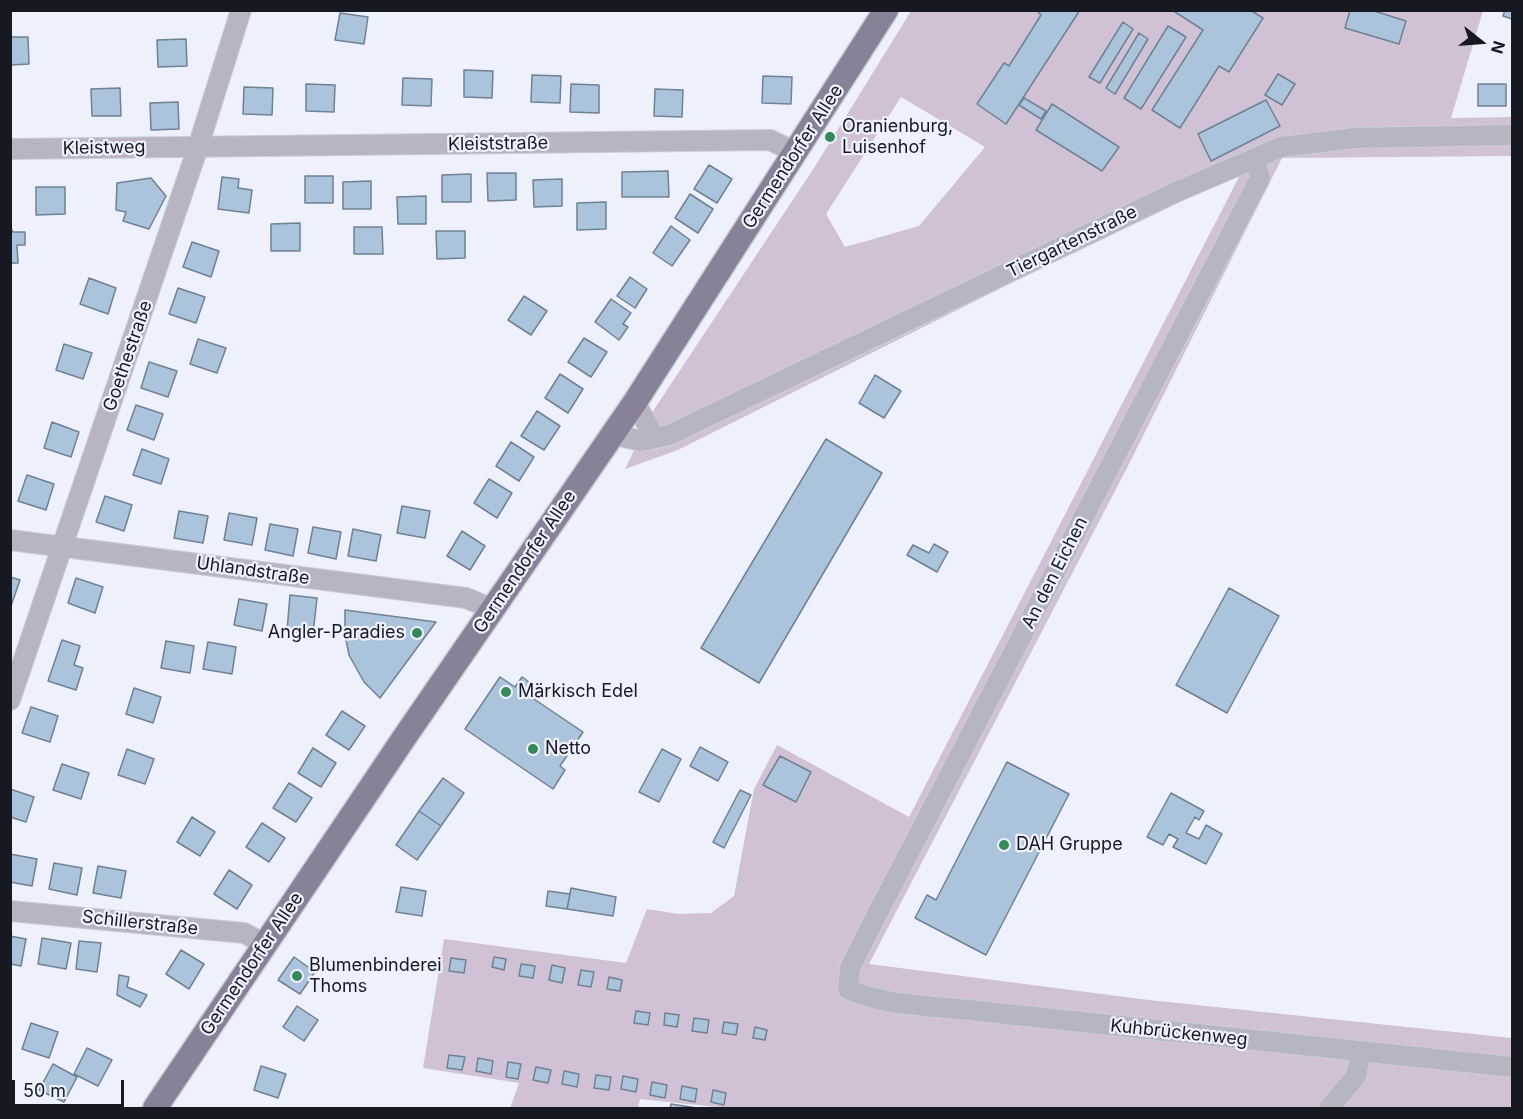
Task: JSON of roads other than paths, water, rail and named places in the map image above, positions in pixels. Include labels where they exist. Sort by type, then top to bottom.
[{"type":"main road","name":"Germendorfer Allee","points":[[155,1108],[635,402],[886,10]]},
{"type":"street","name":"Goethestraße","points":[[10,700],[198,147],[241,10]]},
{"type":"street","name":"Tiergartenstraße","points":[[612,434],[641,441],[669,435],[1176,192],[1287,146],[1354,138],[1512,135]]},
{"type":"street","name":"Kleiststraße","points":[[198,147],[770,140],[795,152]]},
{"type":"street","name":"Kleistweg","points":[[10,149],[198,147]]},
{"type":"street","name":"An den Eichen","points":[[848,988],[850,968],[868,932],[1260,178],[1255,158]]},
{"type":"street","points":[[635,402],[654,437]]},
{"type":"street","name":"Uhlandstraße","points":[[10,540],[466,598],[493,609]]},
{"type":"street","name":"Schillerstraße","points":[[10,911],[244,933],[266,945]]},
{"type":"street","name":"Kuhbrückenweg","points":[[848,988],[858,993],[891,1000],[976,1011],[1512,1066]]},
{"type":"street","points":[[1329,1108],[1356,1076],[1361,1051]]},
{"type":"place","name":"Oranienburg, Luisenhof","points":[[830,137]]},
{"type":"place","name":"Angler-Paradies","points":[[417,633]]},
{"type":"place","name":"Märkisch Edel","points":[[506,692]]},
{"type":"place","name":"Netto","points":[[533,749]]},
{"type":"place","name":"DAH Gruppe","points":[[1004,845]]},
{"type":"place","name":"Blumenbinderei Thoms","points":[[297,976]]}]
